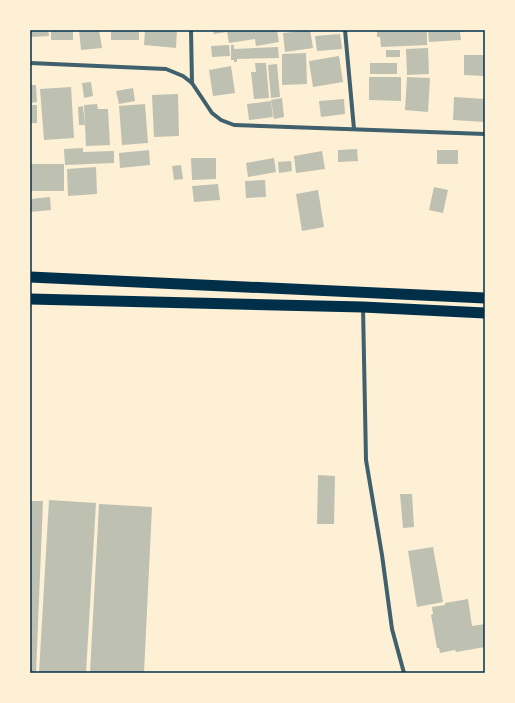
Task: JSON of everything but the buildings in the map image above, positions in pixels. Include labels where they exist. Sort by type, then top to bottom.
[{"type":"highway","points":[[30,277],[485,298]]},
{"type":"highway","points":[[30,298],[363,307],[485,313]]},
{"type":"street","points":[[191,30],[192,83]]},
{"type":"street","points":[[345,30],[354,129]]},
{"type":"street","points":[[30,63],[166,69],[183,76],[192,83],[212,113],[221,120],[234,125],[485,134]]},
{"type":"street","points":[[363,307],[366,460],[382,555],[392,629],[404,673]]}]
